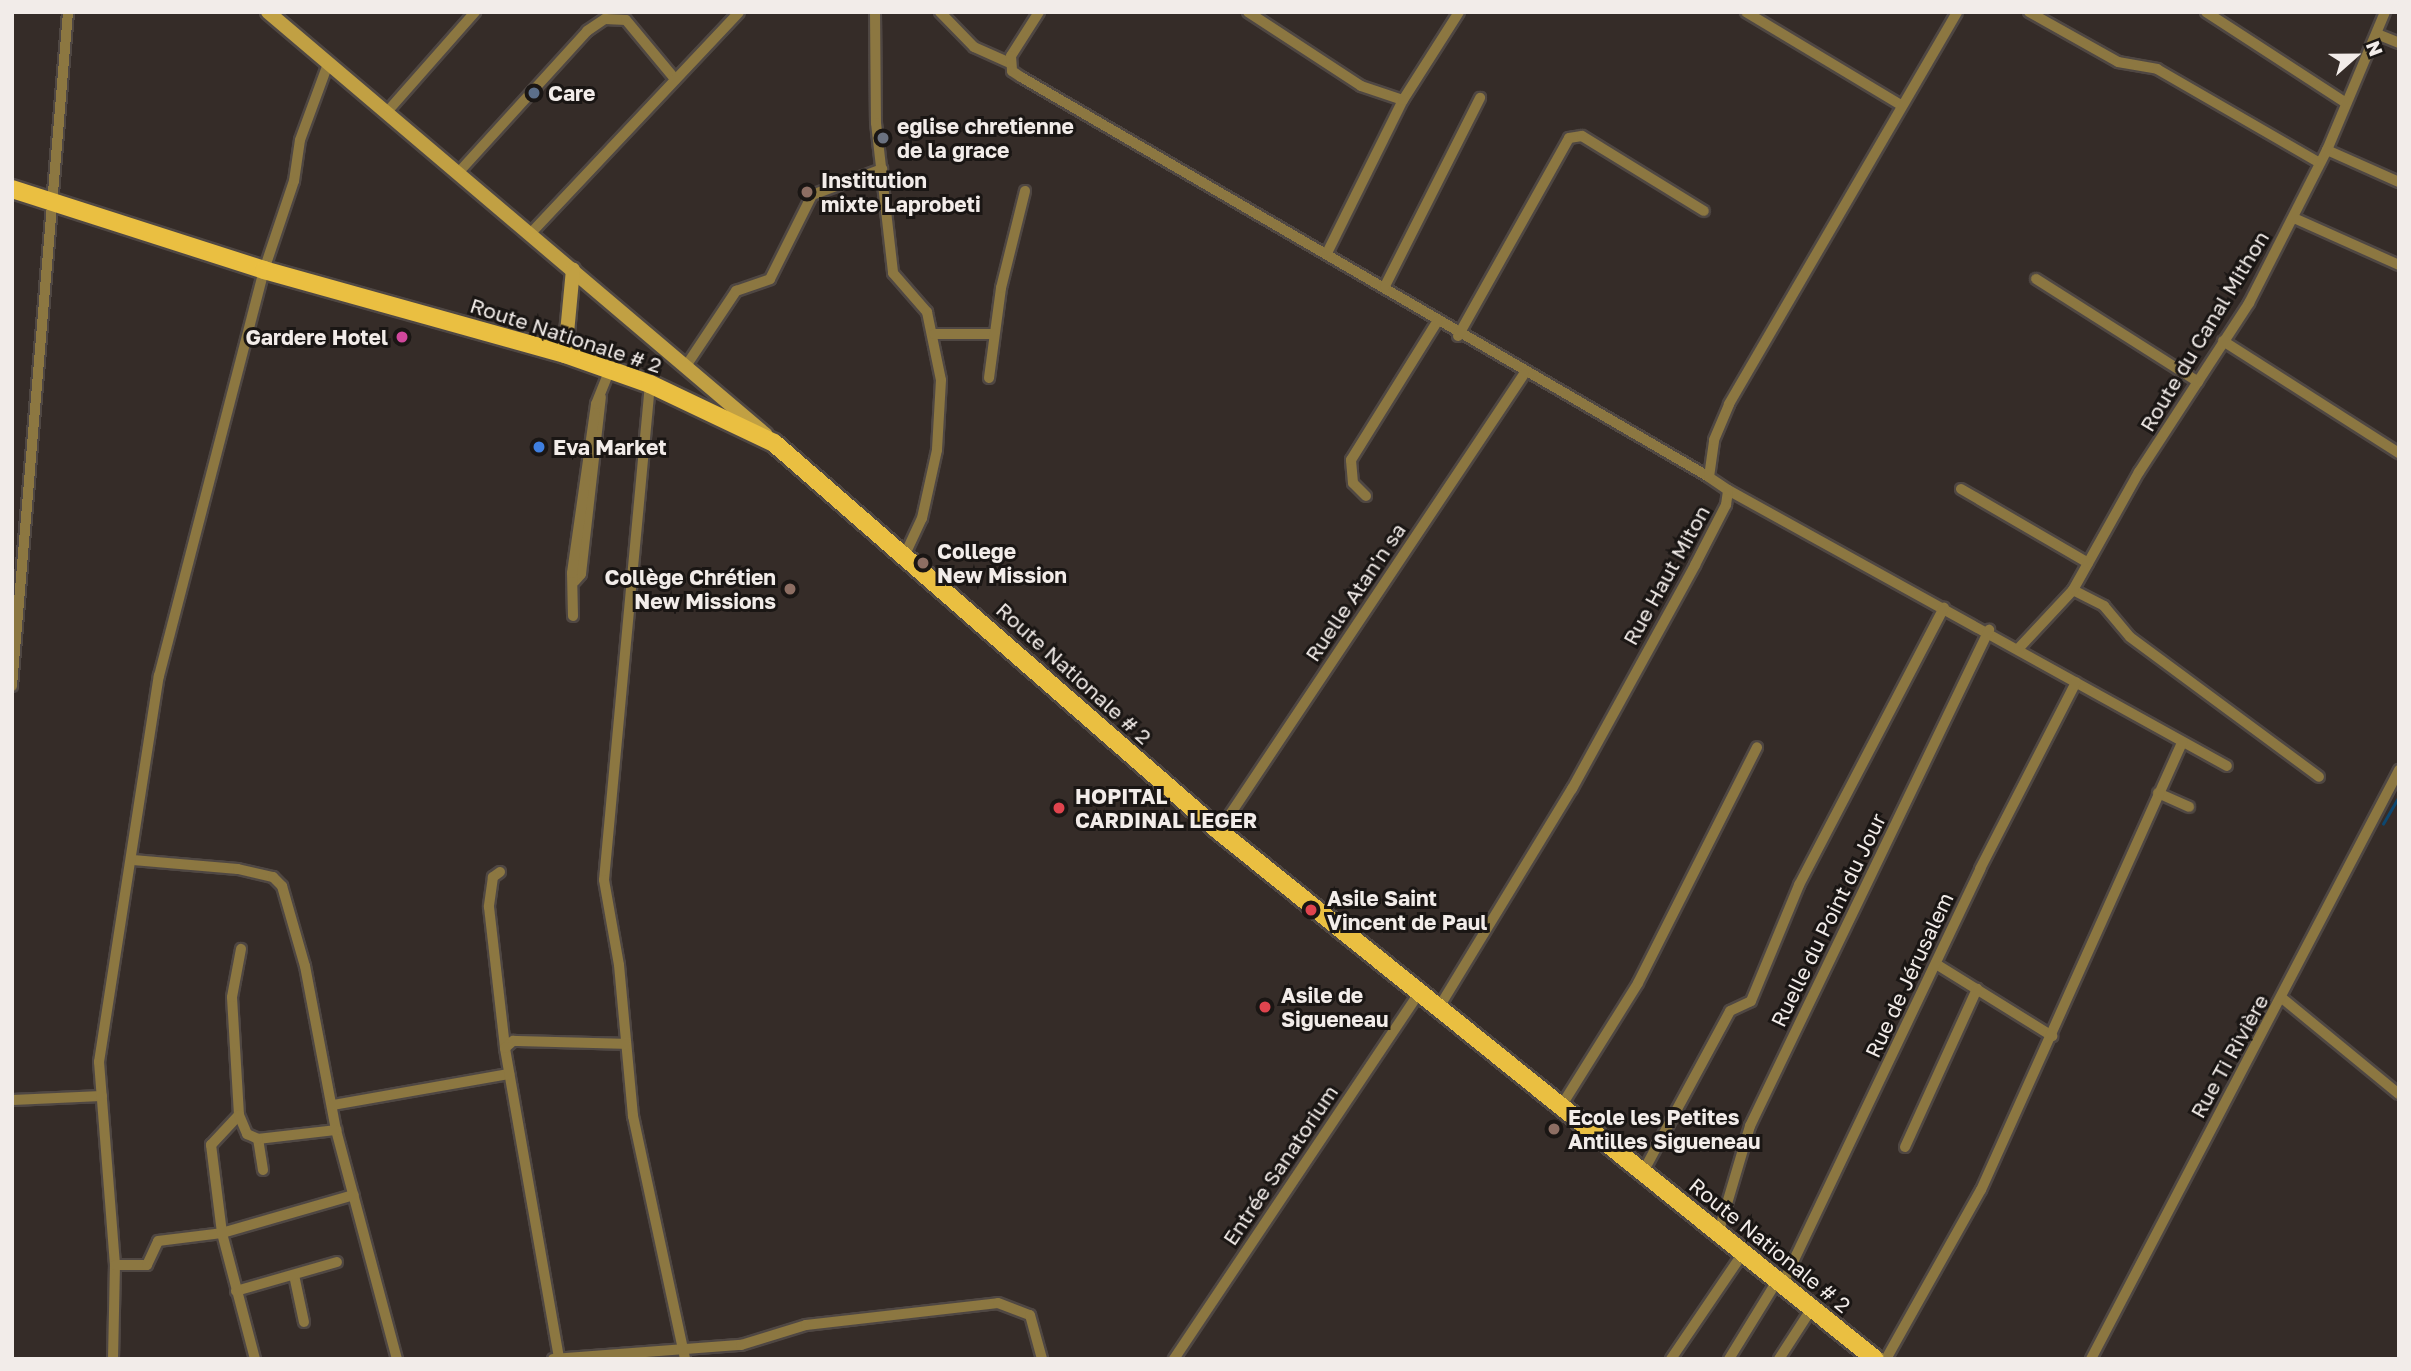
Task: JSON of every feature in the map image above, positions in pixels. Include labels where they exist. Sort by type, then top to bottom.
[{"type":"main road","points":[[268,12],[573,270],[688,363],[774,443]]},
{"type":"main road","name":"Route Nationale # 2","points":[[12,189],[264,270],[565,354],[650,384],[774,443],[906,553],[1219,831],[1875,1359]]},
{"type":"main road","points":[[565,354],[573,270]]},
{"type":"street","points":[[12,686],[68,12]]},
{"type":"street","points":[[386,113],[474,12]]},
{"type":"street","points":[[531,233],[739,12]]},
{"type":"street","points":[[875,12],[882,169],[893,273],[916,295],[934,334],[941,380],[937,450],[922,518],[906,553]]},
{"type":"street","points":[[940,12],[974,47],[1010,63],[1021,78],[1385,286],[1458,336],[1709,477]]},
{"type":"street","points":[[1010,63],[1039,12]]},
{"type":"street","points":[[1248,12],[1361,86],[1403,100]]},
{"type":"street","points":[[1327,253],[1403,100],[1459,12]]},
{"type":"street","points":[[1746,12],[1901,105]]},
{"type":"street","name":"Rue Haut Miton","points":[[1438,1009],[1572,789],[1695,565],[1726,505],[1728,489],[1709,477],[1714,440],[1729,404],[1901,105],[1958,12]]},
{"type":"street","points":[[2029,12],[2118,62],[2157,69],[2320,163]]},
{"type":"street","points":[[2206,12],[2346,103]]},
{"type":"street","name":"Route du Canal Mithon","points":[[2019,648],[2073,590],[2224,341],[2294,218],[2327,150],[2385,12]]},
{"type":"street","points":[[458,173],[587,31],[605,19],[626,20],[675,79]]},
{"type":"street","points":[[2377,34],[2399,43]]},
{"type":"street","points":[[113,1359],[115,1265],[99,1062],[133,860],[159,676],[264,270],[294,181],[300,140],[328,64]]},
{"type":"street","points":[[1385,286],[1480,98]]},
{"type":"street","points":[[1458,336],[1569,138],[1582,136],[1704,211]]},
{"type":"street","points":[[2327,150],[2399,182]]},
{"type":"street","points":[[688,363],[736,291],[770,279],[812,195],[882,169]]},
{"type":"street","points":[[989,378],[993,334],[1025,191]]},
{"type":"street","points":[[2294,218],[2399,265]]},
{"type":"street","points":[[2036,279],[2197,382]]},
{"type":"street","points":[[1366,496],[1353,483],[1351,460],[1437,322]]},
{"type":"street","points":[[934,334],[993,334]]},
{"type":"street","points":[[2224,341],[2399,453]]},
{"type":"street","points":[[573,616],[575,581],[581,574],[601,397],[610,370]]},
{"type":"street","name":"Ruelle Atan'n sa","points":[[1219,831],[1524,374]]},
{"type":"street","points":[[650,384],[604,880],[633,1116],[684,1355]]},
{"type":"street","points":[[1728,489],[1989,630],[2227,766]]},
{"type":"street","points":[[1961,489],[2088,562]]},
{"type":"street","points":[[2073,590],[2104,606],[2130,637],[2319,777]]},
{"type":"street","points":[[1643,1172],[1730,1011],[1751,1000],[1799,885],[1944,608]]},
{"type":"street","name":"Ruelle du Point du Jour","points":[[1718,1234],[1750,1126],[1989,630]]},
{"type":"street","name":"Rue de Jérusalem","points":[[1729,1359],[1780,1283],[2076,682]]},
{"type":"street","points":[[1886,1359],[1981,1190],[2182,742]]},
{"type":"street","points":[[1560,1108],[1638,983],[1757,747]]},
{"type":"street","name":"Rue Ti Rivière","points":[[2091,1359],[2399,770]]},
{"type":"street","points":[[2158,793],[2189,807]]},
{"type":"street","points":[[133,860],[237,869],[277,880],[305,966],[336,1130],[397,1359]]},
{"type":"street","points":[[500,872],[493,877],[489,907],[505,1048],[559,1358]]},
{"type":"street","points":[[241,949],[232,997],[239,1115],[253,1137],[264,1170]]},
{"type":"street","points":[[1936,964],[2052,1036]]},
{"type":"street","points":[[1905,1147],[1977,989]]},
{"type":"street","name":"Entrée Sanatorium","points":[[1174,1359],[1419,993]]},
{"type":"street","points":[[2282,998],[2399,1094]]},
{"type":"street","points":[[505,1048],[513,1041],[626,1044]]},
{"type":"street","points":[[333,1105],[509,1074]]},
{"type":"street","points":[[12,1100],[102,1096]]},
{"type":"street","points":[[239,1115],[211,1145],[222,1233],[255,1359]]},
{"type":"street","points":[[223,1133],[253,1137],[336,1130]]},
{"type":"street","points":[[115,1265],[147,1265],[158,1241],[222,1233],[354,1195]]},
{"type":"street","points":[[1671,1359],[1743,1253]]},
{"type":"street","points":[[236,1291],[337,1262]]},
{"type":"street","points":[[294,1275],[304,1322]]},
{"type":"street","points":[[553,1359],[684,1355],[741,1345],[806,1325],[998,1303],[1030,1315],[1042,1359]]},
{"type":"street","points":[[1779,1359],[1812,1308]]},
{"type":"waterway","points":[[2383,824],[2399,796]]},
{"type":"place","name":"Care","points":[[534,93]]},
{"type":"place","name":"eglise chretienne de la grace","points":[[883,138]]},
{"type":"place","name":"Institution mixte Laprobeti","points":[[807,192]]},
{"type":"place","name":"Gardere Hotel","points":[[402,337]]},
{"type":"place","name":"Eva Market","points":[[539,447]]},
{"type":"place","name":"College New Mission","points":[[923,563]]},
{"type":"place","name":"Collège Chrétien New Missions","points":[[790,589]]},
{"type":"place","name":"HOPITAL CARDINAL LEGER","points":[[1059,808]]},
{"type":"place","name":"Asile Saint Vincent de Paul","points":[[1311,910]]},
{"type":"place","name":"Asile de Sigueneau","points":[[1265,1007]]},
{"type":"place","name":"Ecole les Petites Antilles Sigueneau","points":[[1554,1129]]}]
